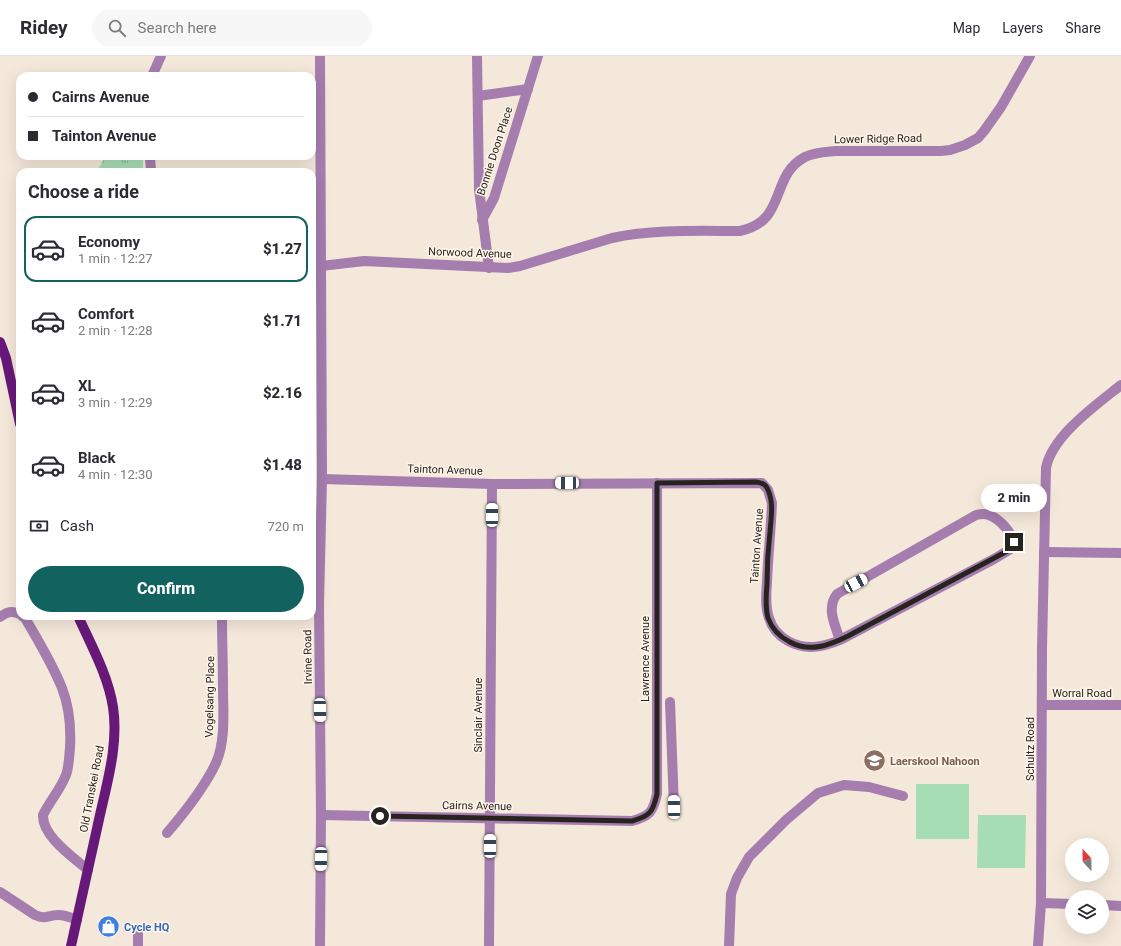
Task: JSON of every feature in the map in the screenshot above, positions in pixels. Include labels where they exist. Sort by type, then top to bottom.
[{"type":"main road","points":[[0,342],[6,358],[16,405]]},
{"type":"main road","name":"Old Transkei Road","points":[[71,946],[108,780],[113,750],[114,727],[113,708],[109,689],[80,620]]},
{"type":"street","points":[[154,72],[161,56]]},
{"type":"street","name":"Irvine Road","points":[[320,56],[317,266],[322,479],[316,604],[321,815],[320,946]]},
{"type":"street","name":"Bonnie Doon Place","points":[[477,56],[478,189],[489,268]]},
{"type":"street","name":"Bonnie Doon Place","points":[[482,220],[494,198],[538,56]]},
{"type":"street","name":"Lower Ridge Road","points":[[719,231],[740,231],[756,226],[767,218],[787,174],[792,167],[806,157],[821,152],[835,151],[941,151],[957,148],[971,142],[984,131],[1001,107],[1030,56]]},
{"type":"street","name":"Bonnie Doon Place","points":[[478,96],[528,89]]},
{"type":"street","name":"Norwood Avenue","points":[[317,266],[364,261],[489,268],[520,266],[625,235],[667,231],[719,231]]},
{"type":"street","name":"Schultz Road","points":[[1038,946],[1041,903],[1045,475],[1050,455],[1061,439],[1089,410],[1121,386]]},
{"type":"street","name":"Tainton Avenue","points":[[322,479],[492,484],[762,483],[768,490],[772,503],[766,600],[768,617],[772,626],[781,637],[792,643],[816,648],[840,640],[987,562],[1014,546],[1013,538],[996,520],[986,514],[976,515],[837,594],[832,602],[832,612],[840,640]]},
{"type":"street","name":"Lawrence Avenue","points":[[632,821],[648,815],[652,811],[657,794],[657,483]]},
{"type":"street","name":"Sinclair Avenue","points":[[489,946],[492,484]]},
{"type":"street","points":[[1044,552],[1121,553]]},
{"type":"street","points":[[0,617],[8,612],[16,613]]},
{"type":"street","points":[[26,620],[62,688],[68,711],[70,739],[67,774],[43,815],[43,820],[50,834],[68,853],[88,870]]},
{"type":"street","name":"Vogelsang Place","points":[[167,833],[184,813],[208,778],[216,762],[220,749],[223,713],[222,620]]},
{"type":"street","points":[[670,702],[674,769],[674,807]]},
{"type":"street","name":"Worral Road","points":[[1042,705],[1121,705]]},
{"type":"street","points":[[656,770],[674,769]]},
{"type":"street","points":[[729,946],[731,894],[737,878],[749,857],[786,820],[818,793],[844,785],[869,787],[903,796]]},
{"type":"street","name":"Cairns Avenue","points":[[321,815],[490,817],[632,821]]},
{"type":"street","points":[[0,892],[35,915],[45,918],[56,915],[66,916],[77,920]]},
{"type":"street","points":[[1041,903],[1065,904]]},
{"type":"street","points":[[1109,905],[1121,906]]},
{"type":"street","points":[[138,932],[138,946]]},
{"type":"green space","points":[[103,160],[143,160],[143,168],[99,168]]},
{"type":"green space","points":[[916,784],[969,784],[969,839],[916,839]]},
{"type":"green space","points":[[978,815],[1026,815],[1025,868],[977,868]]},
{"type":"place","name":"Laerskool Nahoon","points":[[875,761]]},
{"type":"place","name":"Cycle HQ","points":[[108,927]]},
{"type":"route","points":[[380,816],[632,821],[648,815],[652,811],[657,794],[657,483],[756,482],[762,483],[767,487],[772,503],[766,600],[768,617],[772,626],[781,637],[802,646],[816,648],[840,640],[994,559],[1013,548],[1014,542]]}]
